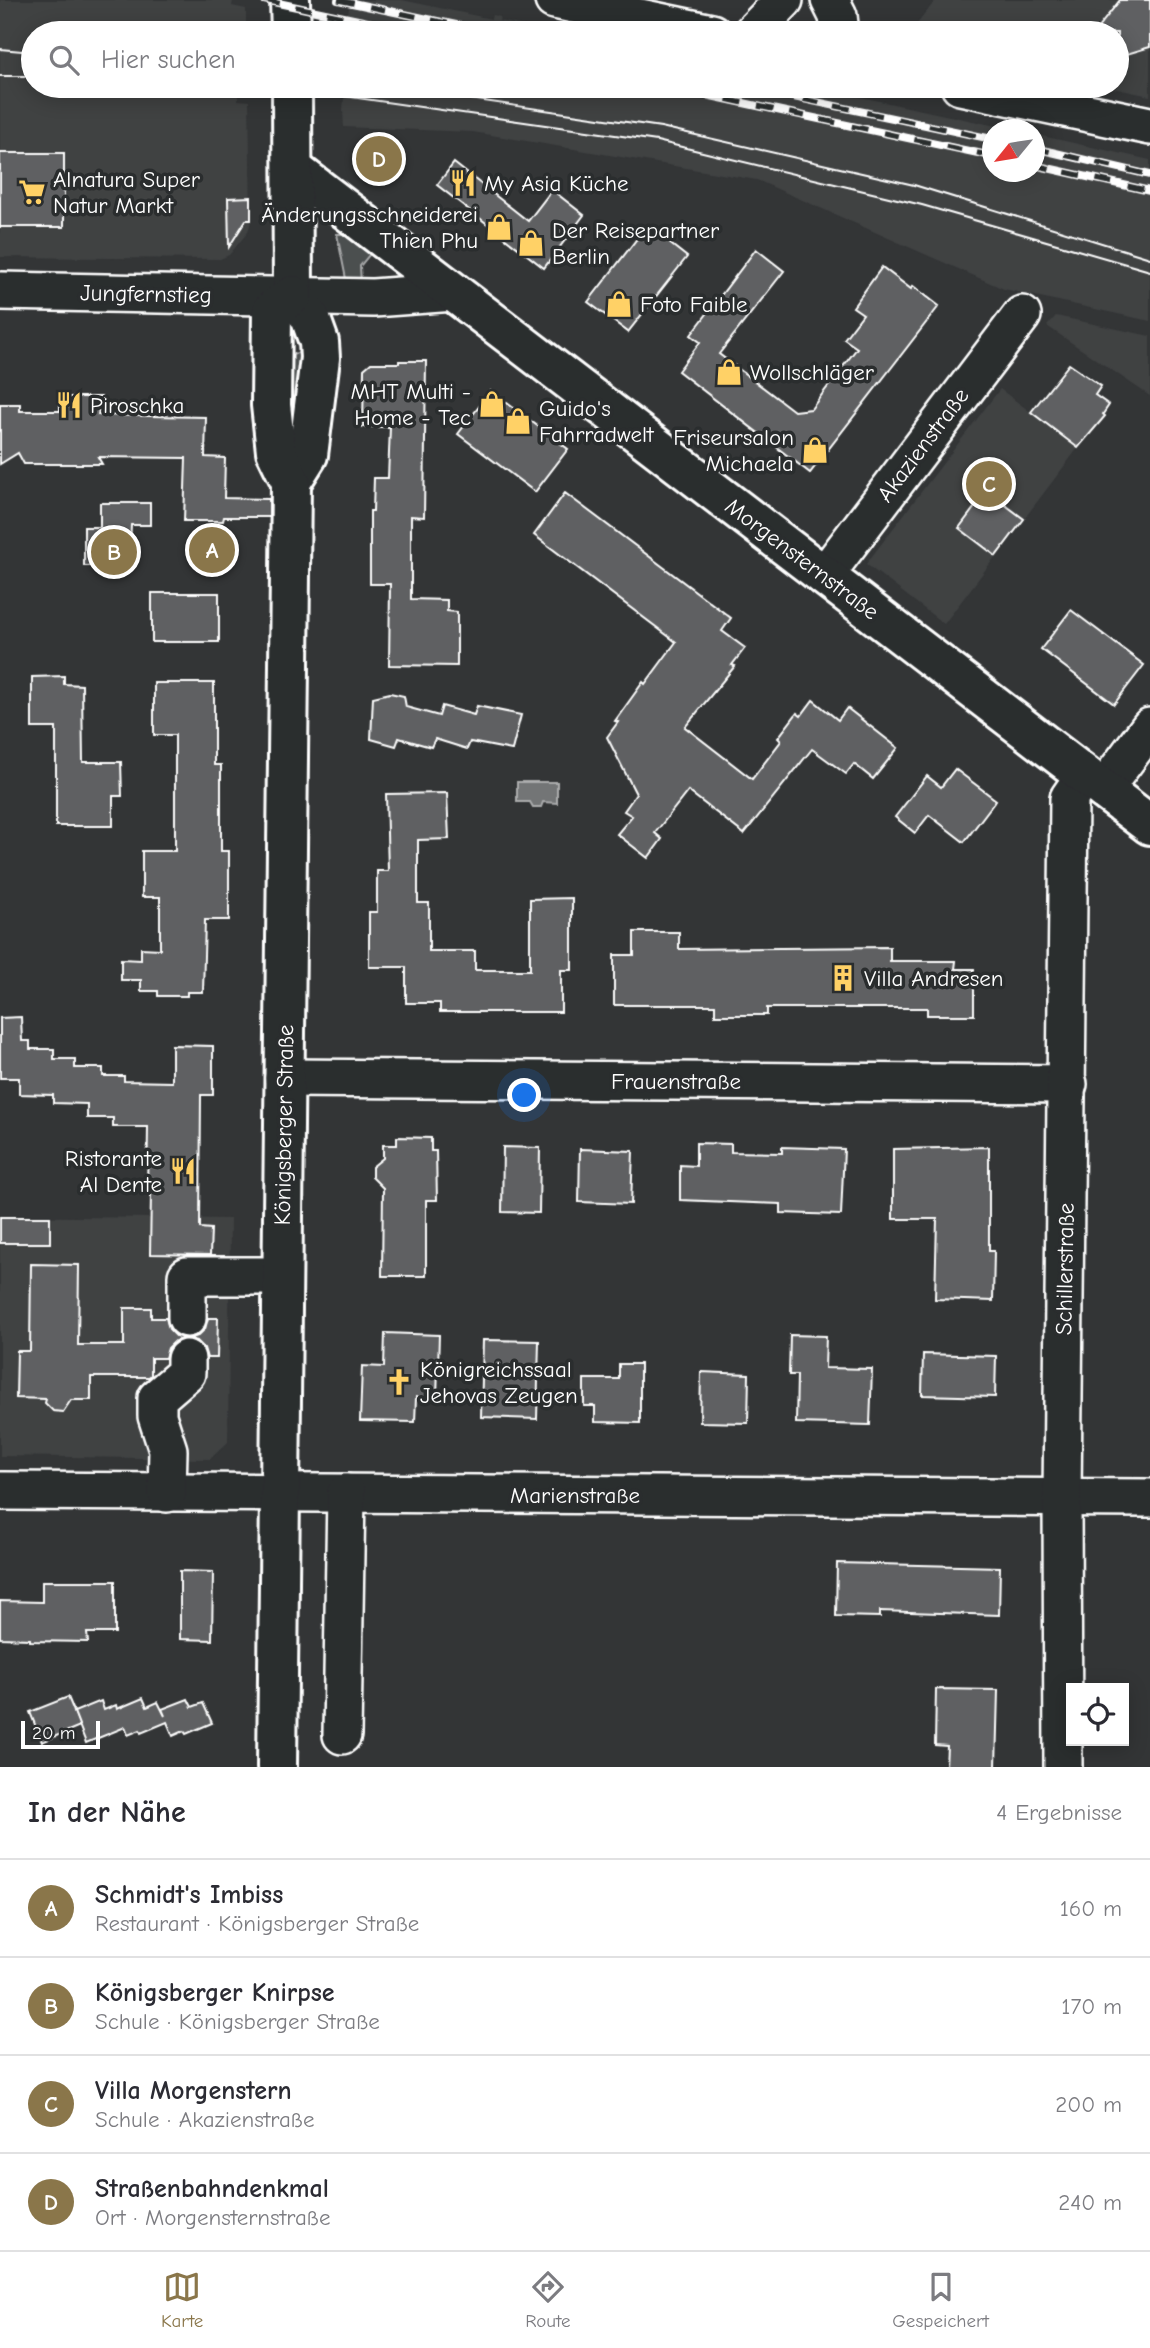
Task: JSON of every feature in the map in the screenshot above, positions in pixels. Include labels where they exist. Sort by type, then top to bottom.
[{"type":"main road","points":[[290,0],[291,21]]},
{"type":"main road","points":[[292,98],[293,295]]},
{"type":"main road","name":"Morgensternstraße","points":[[294,170],[1150,825]]},
{"type":"main road","name":"Königsberger Straße","points":[[277,1767],[291,482],[276,451],[271,405],[271,343],[272,310],[293,295]]},
{"type":"street","points":[[554,0],[655,21]]},
{"type":"street","points":[[764,21],[784,0]]},
{"type":"street","points":[[830,0],[838,21]]},
{"type":"street","points":[[1018,98],[1150,125]]},
{"type":"street","name":"Jungfernstieg","points":[[0,292],[293,295]]},
{"type":"street","points":[[293,295],[373,298],[454,292]]},
{"type":"street","name":"Akazienstraße","points":[[824,576],[1022,315]]},
{"type":"street","name":"Schillerstraße","points":[[1063,1767],[1062,1498],[1069,798],[1094,783],[1150,727]]},
{"type":"street","name":"Frauenstraße","points":[[284,1078],[1068,1084]]},
{"type":"street","points":[[187,1318],[187,1276],[282,1276]]},
{"type":"street","points":[[167,1493],[168,1450],[157,1416],[157,1398],[186,1373],[186,1359]]},
{"type":"street","name":"Marienstraße","points":[[0,1491],[1150,1498]]},
{"type":"street","points":[[342,1735],[346,1493]]},
{"type":"shaded area","points":[[0,0],[233,0],[232,6],[246,9],[246,21],[21,21],[21,98],[238,98],[249,101],[251,221],[248,232],[229,255],[220,259],[0,257]]},
{"type":"shaded area","points":[[351,0],[402,0],[491,19],[492,15],[500,17],[499,21],[346,21]]},
{"type":"shaded area","points":[[936,0],[1150,0],[1150,96],[1129,92],[1129,21],[919,21]]},
{"type":"shaded area","points":[[344,98],[865,98],[982,123],[982,182],[1045,182],[1045,137],[1150,160],[1150,321],[1004,289],[757,180],[473,132],[344,127]]},
{"type":"shaded area","points":[[337,234],[343,234],[370,254],[360,266],[361,283],[347,284]]},
{"type":"shaded area","points":[[1056,316],[1150,336],[1150,396],[1047,326]]},
{"type":"shaded area","points":[[301,353],[292,454],[283,354]]},
{"type":"shaded area","points":[[1000,389],[1078,448],[944,624],[866,564]]},
{"type":"shaded area","points":[[517,782],[557,782],[557,803],[543,802],[541,807],[533,807],[530,802],[517,802]]},
{"type":"shaded area","points":[[0,1216],[230,1219],[228,1442],[210,1459],[0,1456]]},
{"type":"building","points":[[1120,0],[1150,0],[1150,47],[1129,53],[1129,21],[1103,21]]},
{"type":"building","name":"Alnatura Super Natur Markt","points":[[0,153],[64,153],[64,227],[0,227]]},
{"type":"building","points":[[454,163],[528,221],[552,190],[584,215],[544,268],[437,185]]},
{"type":"building","points":[[251,197],[251,220],[246,220],[229,247],[228,198]]},
{"type":"building","points":[[650,228],[687,257],[628,332],[588,302],[639,236]]},
{"type":"building","points":[[756,249],[784,271],[719,354],[794,411],[811,409],[857,348],[844,339],[863,314],[853,307],[882,267],[939,306],[810,473],[678,371],[700,342],[691,335]]},
{"type":"building","points":[[426,361],[424,517],[411,516],[411,599],[447,600],[447,611],[457,612],[457,666],[389,665],[390,584],[370,584],[370,511],[373,511],[374,478],[388,478],[390,427],[363,427],[364,369],[371,363]]},
{"type":"building","points":[[1069,364],[1101,386],[1095,395],[1109,405],[1103,414],[1105,416],[1078,448],[1031,412]]},
{"type":"building","points":[[491,391],[568,449],[535,492],[458,434]]},
{"type":"building","points":[[60,397],[101,397],[98,415],[206,417],[205,457],[225,458],[224,498],[269,499],[269,517],[224,517],[223,521],[184,521],[186,458],[98,457],[102,464],[24,464],[18,453],[0,464],[0,404],[20,404],[20,411],[60,411]]},
{"type":"building","points":[[987,491],[1024,519],[996,556],[959,528]]},
{"type":"building","points":[[565,493],[731,618],[722,631],[745,648],[732,665],[735,666],[685,727],[752,779],[781,741],[778,738],[797,713],[801,716],[813,700],[838,720],[847,708],[898,748],[873,779],[854,764],[846,774],[812,749],[744,834],[688,791],[655,833],[662,839],[648,858],[617,834],[632,816],[624,811],[636,794],[607,737],[643,682],[645,684],[676,642],[534,535]]},
{"type":"building","points":[[100,503],[150,503],[150,525],[131,525],[129,566],[84,566],[84,527],[100,527]]},
{"type":"building","points":[[152,593],[219,593],[219,642],[152,642]]},
{"type":"building","points":[[1071,610],[1144,665],[1114,704],[1041,649]]},
{"type":"building","points":[[64,676],[64,684],[82,685],[83,762],[121,762],[122,796],[113,796],[113,826],[56,826],[56,728],[32,728],[32,677]]},
{"type":"building","points":[[154,683],[214,683],[214,765],[221,765],[221,851],[229,851],[229,920],[205,920],[203,992],[187,992],[187,996],[158,996],[158,991],[141,991],[141,980],[121,980],[121,959],[141,960],[141,948],[160,949],[160,897],[142,897],[142,851],[175,851],[175,735],[154,735]]},
{"type":"building","points":[[390,693],[404,696],[406,707],[439,716],[442,706],[474,715],[477,706],[521,715],[512,750],[470,742],[467,749],[435,739],[431,747],[399,738],[396,746],[371,739],[373,697]]},
{"type":"building","points":[[955,769],[996,800],[964,842],[929,815],[915,833],[895,817],[927,776],[941,787]]},
{"type":"building","points":[[447,793],[449,839],[418,840],[418,903],[429,903],[429,951],[475,951],[475,970],[530,970],[530,899],[572,898],[572,970],[561,970],[561,1012],[440,1012],[440,1003],[406,1003],[406,967],[369,967],[369,912],[377,912],[377,871],[388,871],[386,794]]},
{"type":"building","points":[[634,932],[679,932],[679,949],[890,947],[890,961],[956,961],[955,969],[974,969],[974,1015],[927,1015],[927,1008],[767,1008],[767,1015],[715,1015],[715,1005],[614,1005],[614,955],[634,955]]},
{"type":"building","points":[[21,1017],[22,1041],[30,1041],[30,1049],[54,1049],[54,1059],[75,1059],[75,1068],[103,1068],[103,1076],[124,1076],[124,1081],[172,1082],[172,1045],[213,1046],[213,1095],[201,1095],[200,1228],[211,1229],[210,1255],[150,1254],[148,1127],[113,1127],[113,1118],[87,1118],[87,1104],[53,1103],[53,1095],[19,1094],[19,1078],[0,1078],[0,1018]]},
{"type":"building","points":[[397,1137],[431,1138],[431,1151],[436,1151],[437,1200],[426,1200],[426,1276],[382,1276],[383,1188],[372,1177],[372,1167],[383,1158],[383,1145],[397,1145]]},
{"type":"building","points":[[696,1143],[731,1144],[731,1152],[782,1153],[782,1147],[844,1149],[841,1215],[781,1213],[781,1204],[680,1200],[680,1165],[696,1166]]},
{"type":"building","points":[[503,1147],[540,1148],[539,1213],[502,1212]]},
{"type":"building","points":[[989,1147],[989,1251],[994,1251],[993,1301],[935,1299],[937,1219],[893,1219],[893,1149]]},
{"type":"building","points":[[580,1149],[633,1151],[631,1204],[579,1202]]},
{"type":"building","points":[[0,1217],[50,1217],[50,1243],[0,1243]]},
{"type":"building","points":[[31,1264],[79,1265],[78,1345],[124,1345],[124,1308],[151,1308],[151,1318],[166,1318],[169,1329],[176,1336],[184,1338],[175,1341],[168,1348],[165,1358],[151,1358],[149,1377],[91,1377],[91,1400],[71,1400],[63,1412],[53,1411],[45,1403],[46,1399],[16,1398],[17,1351],[30,1351]]},
{"type":"building","points":[[208,1318],[218,1318],[217,1358],[207,1358],[204,1348],[197,1341],[189,1339],[198,1336],[205,1329]]},
{"type":"building","name":"Königreichssaal Jehovas Zeugen","points":[[385,1333],[439,1335],[437,1398],[416,1397],[415,1422],[360,1421],[362,1366],[384,1367]]},
{"type":"building","points":[[790,1335],[826,1336],[825,1368],[872,1369],[870,1425],[796,1423],[797,1375],[789,1375]]},
{"type":"building","points":[[483,1340],[539,1341],[537,1419],[481,1417]]},
{"type":"building","points":[[923,1354],[996,1356],[995,1397],[922,1395]]},
{"type":"building","points":[[619,1364],[640,1364],[640,1423],[595,1422],[595,1406],[584,1406],[584,1379],[619,1379]]},
{"type":"building","points":[[701,1372],[749,1374],[748,1423],[700,1422]]},
{"type":"building","points":[[837,1563],[1000,1567],[999,1615],[880,1611],[880,1617],[836,1616]]},
{"type":"building","points":[[180,1571],[213,1572],[212,1640],[180,1639]]},
{"type":"building","points":[[42,1581],[115,1581],[115,1633],[87,1633],[88,1642],[0,1638],[0,1601],[42,1602]]},
{"type":"building","points":[[936,1689],[998,1690],[996,1767],[946,1767],[947,1746],[935,1745]]},
{"type":"building","points":[[68,1697],[80,1726],[42,1742],[30,1712]]},
{"type":"building","points":[[143,1698],[147,1707],[158,1702],[165,1716],[162,1709],[188,1699],[192,1707],[203,1703],[212,1723],[186,1734],[184,1731],[173,1736],[167,1722],[141,1733],[140,1730],[128,1735],[125,1727],[86,1743],[74,1712],[101,1701],[104,1710],[116,1705],[117,1709]]},
{"type":"tram line","points":[[0,49],[21,51]]},
{"type":"tram line","points":[[0,76],[21,76]]},
{"type":"tram line","points":[[358,98],[657,141],[922,205],[1150,271]]},
{"type":"tram line","points":[[463,98],[661,127],[914,185],[1150,258]]},
{"type":"railway","points":[[264,0],[363,21]]},
{"type":"railway","points":[[338,0],[437,21]]},
{"type":"railway","points":[[720,98],[982,154]]},
{"type":"railway","points":[[798,98],[982,137]]},
{"type":"railway","points":[[1045,151],[1150,175]]},
{"type":"railway","points":[[1045,167],[1150,191]]},
{"type":"place","name":"Straßenbahndenkmal","points":[[379,159]]},
{"type":"place","name":"My Asia Küche","points":[[463,183]]},
{"type":"place","name":"Alnatura Super Natur Markt","points":[[32,192]]},
{"type":"place","name":"Änderungsschneiderei Thien Phu","points":[[499,227]]},
{"type":"place","name":"Der Reisepartner Berlin","points":[[531,243]]},
{"type":"place","name":"Foto Faible","points":[[619,304]]},
{"type":"place","name":"Wollschläger","points":[[729,372]]},
{"type":"place","name":"MHT Multi - Home - Tec","points":[[492,404]]},
{"type":"place","name":"Piroschka","points":[[69,405]]},
{"type":"place","name":"Guido's Fahrradwelt","points":[[518,421]]},
{"type":"place","name":"Friseursalon Michaela","points":[[815,450]]},
{"type":"place","name":"Villa Morgenstern","points":[[989,484]]},
{"type":"place","name":"Schmidt's Imbiss","points":[[212,550]]},
{"type":"place","name":"Königsberger Knirpse","points":[[114,552]]},
{"type":"place","name":"Villa Andresen","points":[[843,978]]},
{"type":"place","name":"Ristorante Al Dente","points":[[183,1171]]},
{"type":"place","name":"Königreichssaal Jehovas Zeugen","points":[[399,1382]]}]
